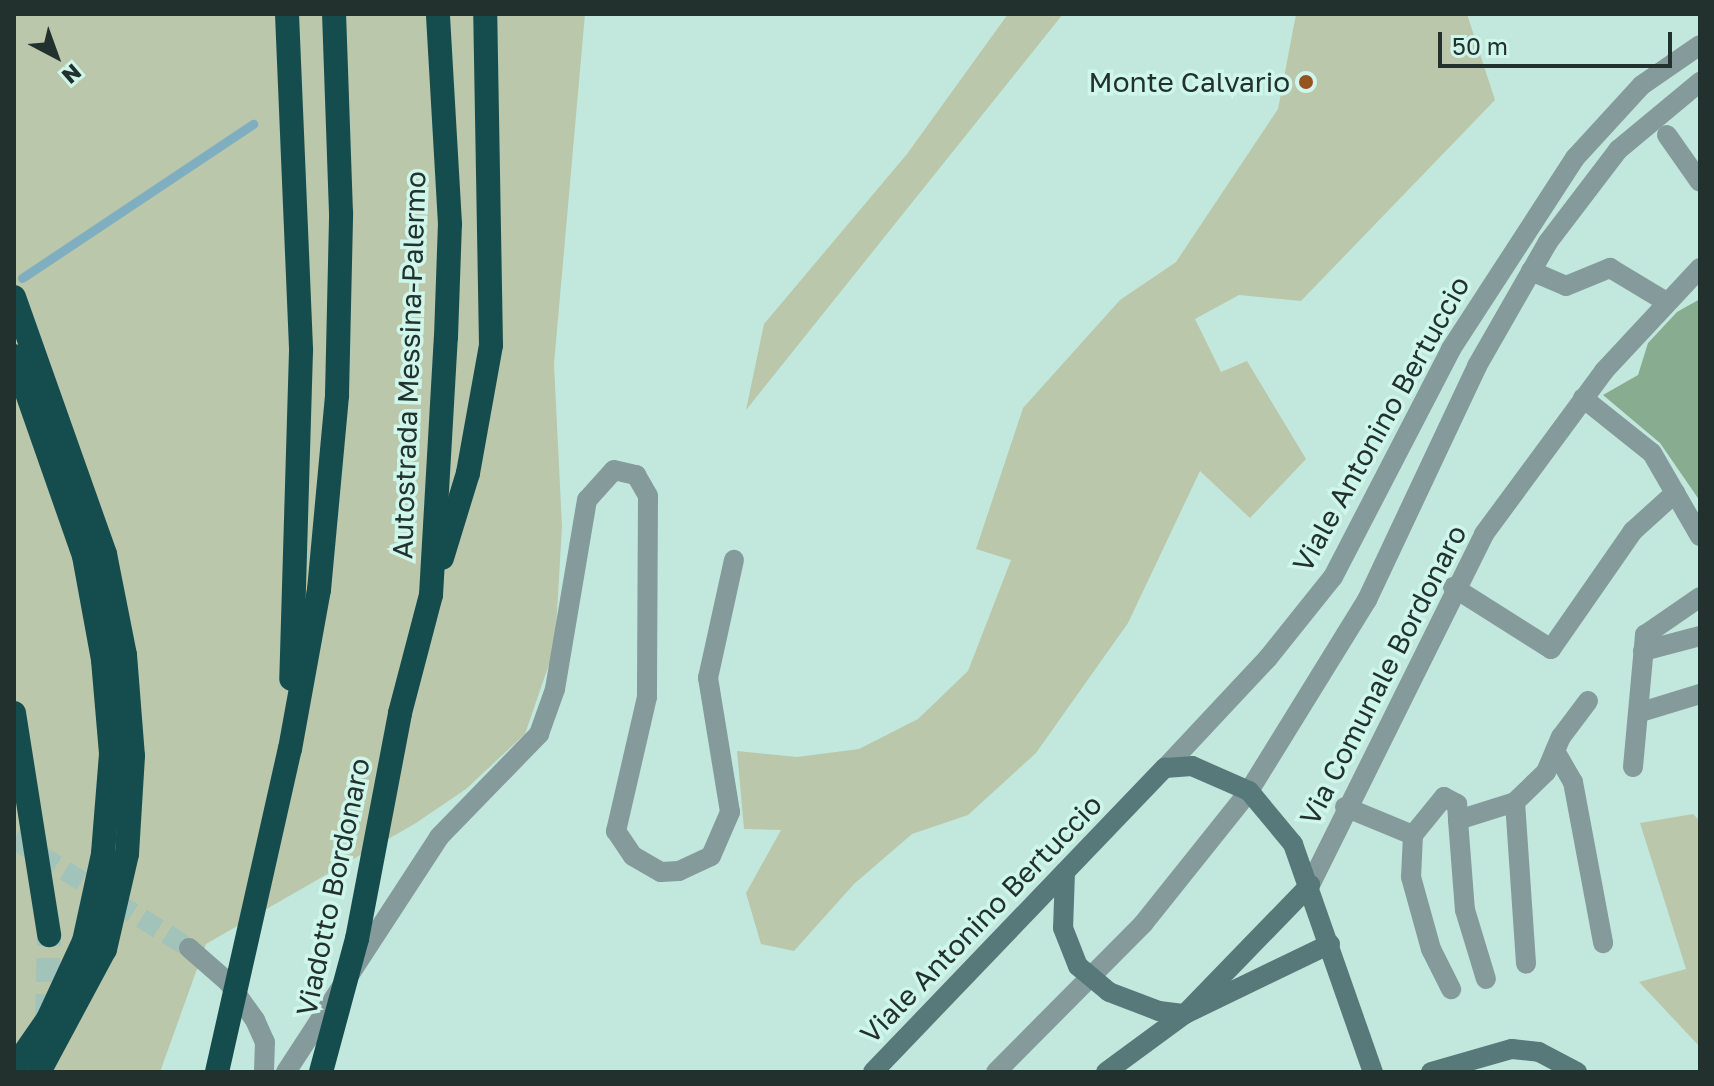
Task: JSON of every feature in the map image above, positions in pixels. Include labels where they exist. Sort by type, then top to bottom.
[{"type":"highway","points":[[287,14],[301,351],[290,749]]},
{"type":"highway","points":[[217,1072],[290,749],[319,590],[337,395],[341,213],[334,14]]},
{"type":"highway","name":"Autostrada Messina-Palermo","points":[[400,713],[431,595],[450,224],[438,14]]},
{"type":"highway","points":[[431,595],[468,473],[491,345],[485,14]]},
{"type":"highway","points":[[14,297],[105,554],[125,655],[133,756],[127,854],[105,949],[39,1072]]},
{"type":"highway","points":[[14,356],[84,556],[103,660],[111,754],[103,854],[84,941],[48,1019],[14,1068]]},
{"type":"highway","points":[[14,713],[49,935]]},
{"type":"highway","name":"Viadotto Bordonaro","points":[[321,1072],[357,939],[400,713]]},
{"type":"street","name":"Viale Antonino Bertuccio","points":[[873,1072],[1268,658],[1333,577],[1451,349],[1566,169],[1642,85],[1700,45]]},
{"type":"street","name":"Viale Antonino Bertuccio","points":[[996,1072],[1089,980],[1178,884],[1249,791],[1367,600],[1477,366],[1531,271],[1595,175],[1662,108],[1700,82]]},
{"type":"street","points":[[1667,135],[1700,182]]},
{"type":"street","points":[[1531,271],[1566,286],[1610,268],[1665,301]]},
{"type":"street","name":"Via Comunale Bordonaro","points":[[1310,885],[1453,587],[1583,398],[1665,301],[1700,268]]},
{"type":"street","points":[[1583,398],[1652,453],[1686,502],[1700,536]]},
{"type":"street","points":[[286,1072],[439,837],[539,734],[555,689],[587,500],[614,470],[636,475],[648,496],[647,697],[616,831],[633,856],[661,872],[679,871],[711,856],[730,812],[708,678],[734,560]]},
{"type":"street","points":[[1453,587],[1551,649],[1633,531],[1686,502]]},
{"type":"street","points":[[1633,767],[1641,712],[1636,688],[1649,628],[1700,597]]},
{"type":"street","points":[[1643,651],[1700,636]]},
{"type":"street","points":[[1641,712],[1700,694]]},
{"type":"street","points":[[1458,820],[1515,802],[1546,772],[1555,751],[1588,701]]},
{"type":"street","points":[[1555,751],[1573,782],[1603,943]]},
{"type":"street","points":[[1165,768],[1214,773],[1249,791],[1280,823],[1310,885],[1373,1072]]},
{"type":"street","points":[[1451,989],[1431,949],[1411,877],[1413,835],[1444,797],[1457,804],[1465,910],[1486,979]]},
{"type":"street","points":[[1515,802],[1526,964]]},
{"type":"street","points":[[1345,807],[1413,835]]},
{"type":"street","points":[[1065,872],[1063,928],[1089,980],[1137,1004],[1185,1014],[1330,944]]},
{"type":"street","points":[[1106,1072],[1185,1014],[1310,885]]},
{"type":"street","points":[[189,948],[228,982],[255,1020],[265,1042],[264,1072]]},
{"type":"street","points":[[1431,1072],[1512,1049],[1539,1052],[1577,1072]]},
{"type":"green space","points":[[14,14],[585,14],[554,364],[562,526],[555,647],[525,734],[466,789],[416,823],[206,944],[160,1072],[14,1072]]},
{"type":"green space","points":[[1008,14],[1063,14],[746,410],[764,324],[907,154]]},
{"type":"green space","points":[[1296,14],[1467,14],[1495,100],[1301,301],[1239,295],[1195,319],[1221,372],[1247,361],[1306,459],[1250,518],[1200,471],[1128,623],[1036,753],[968,815],[912,834],[854,884],[794,951],[761,944],[746,893],[781,830],[744,829],[737,751],[797,757],[859,749],[918,719],[968,671],[1011,560],[976,549],[1023,408],[1120,300],[1176,262],[1278,109]]},
{"type":"green space","points":[[1693,814],[1700,821],[1700,1047],[1639,982],[1686,969],[1640,823]]},
{"type":"building","points":[[1700,299],[1700,501],[1660,443],[1603,395],[1638,375],[1648,343],[1677,312]]},
{"type":"waterway","points":[[22,278],[253,124]]},
{"type":"tunnel","points":[[14,839],[189,948]]},
{"type":"tunnel","points":[[47,1018],[49,935]]},
{"type":"place","name":"Monte Calvario","points":[[1306,82]]}]
